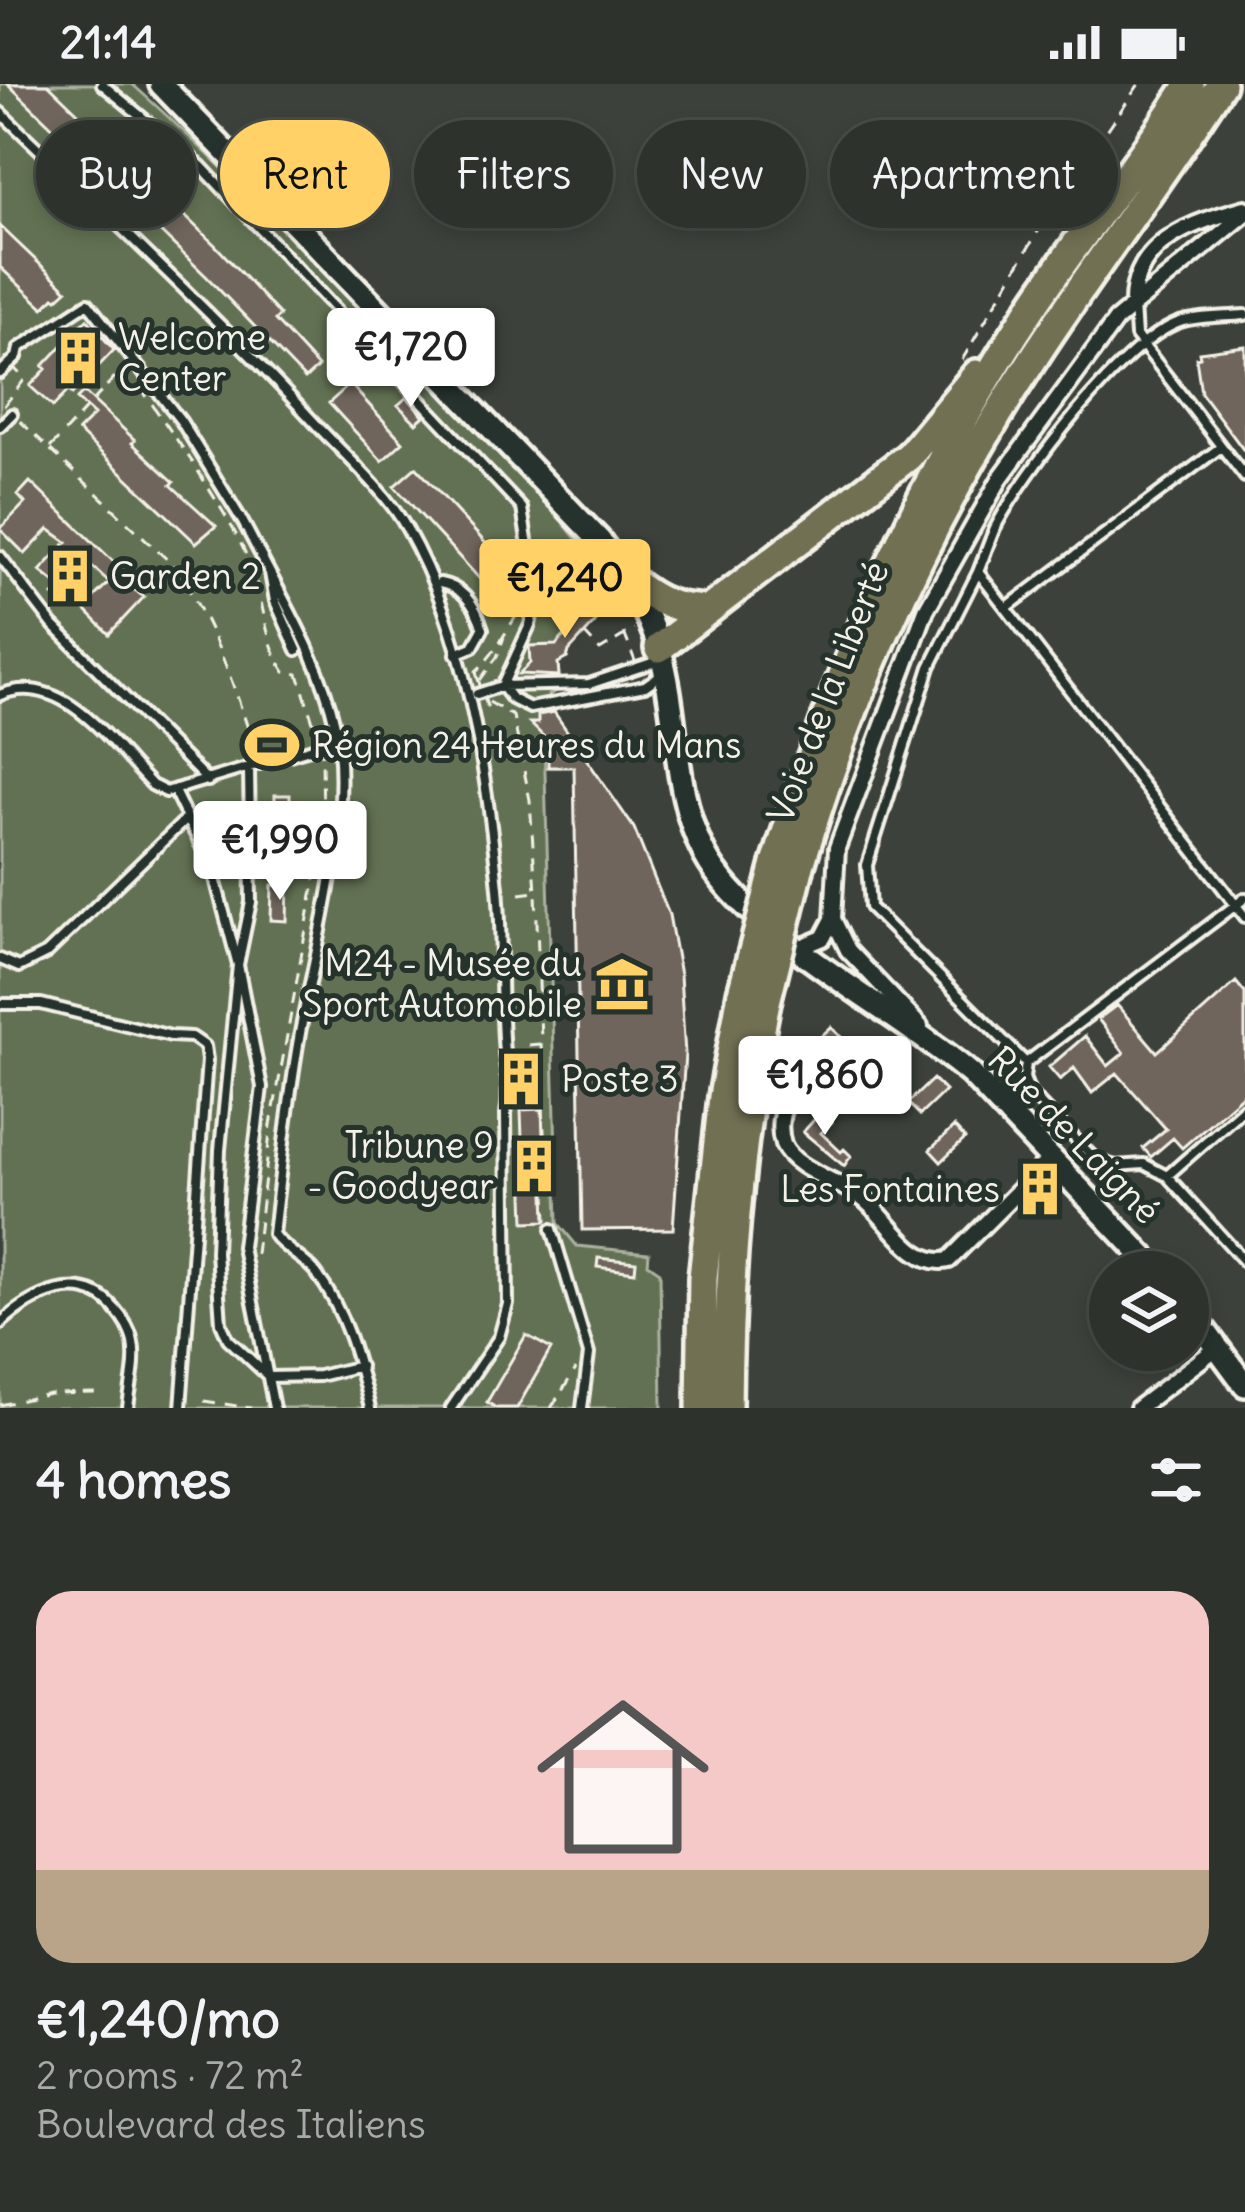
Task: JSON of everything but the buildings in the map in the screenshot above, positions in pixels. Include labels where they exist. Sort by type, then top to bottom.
[{"type":"highway","name":"Voie de la Liberté","points":[[701,1408],[703,1278],[723,1096],[754,1000],[834,692],[884,574],[951,446],[1036,301],[1190,84]]},
{"type":"highway","name":"Voie de la Liberté","points":[[788,867],[936,527],[1034,357],[1221,84]]},
{"type":"highway","points":[[1158,179],[1233,84]]},
{"type":"highway","points":[[659,651],[909,456],[1036,301]]},
{"type":"highway","points":[[632,582],[674,609],[709,610]]},
{"type":"highway","name":"Voie de la Liberté","points":[[727,1408],[728,1288],[754,1000]]},
{"type":"street","points":[[160,84],[583,522],[632,582],[659,651]]},
{"type":"street","points":[[1133,303],[1137,273],[1165,239],[1245,211]]},
{"type":"street","points":[[799,948],[823,938],[833,920],[837,848],[926,610],[1001,477],[1115,320],[1245,211]]},
{"type":"street","points":[[1180,230],[1182,243],[1198,255]]},
{"type":"street","name":"Rue de Laigné","points":[[659,651],[683,786],[705,855],[742,902],[971,1074],[1138,1251]]},
{"type":"street","points":[[833,920],[848,950],[939,1047]]},
{"type":"street","points":[[822,1099],[789,1098],[780,1125],[784,1146],[795,1159],[863,1198],[923,1258],[937,1263],[949,1260],[1050,1159]]},
{"type":"street","points":[[1209,1336],[1245,1385]]},
{"type":"street","points":[[1138,1408],[1217,1347]]},
{"type":"lane","points":[[102,84],[201,166],[522,508],[536,598],[530,626],[502,686]]},
{"type":"lane","points":[[0,112],[207,310],[393,509],[437,598],[472,711],[491,815],[510,1092],[506,1114],[508,1304],[499,1337],[451,1408]]},
{"type":"lane","points":[[0,374],[17,357],[19,348],[88,303],[181,421],[244,522],[305,639],[325,690],[341,764],[337,831],[287,1106],[273,1234],[320,1277],[360,1366],[370,1408]]},
{"type":"lane","points":[[1133,303],[1136,336],[1245,477]]},
{"type":"lane","points":[[1026,1063],[870,907],[867,865],[930,667],[996,527],[1032,471],[1086,403],[1142,345],[1180,322],[1245,315]]},
{"type":"lane","points":[[0,426],[12,413]]},
{"type":"lane","points":[[1006,608],[1221,448]]},
{"type":"lane","points":[[0,556],[53,626],[208,782]]},
{"type":"lane","points":[[978,572],[1245,917]]},
{"type":"lane","points":[[270,573],[275,601],[297,650]]},
{"type":"lane","points":[[440,583],[455,585],[477,609],[483,628],[473,647],[456,654]]},
{"type":"lane","points":[[502,686],[512,699],[530,708],[645,686],[659,651]]},
{"type":"lane","points":[[474,696],[502,686],[589,684],[659,651]]},
{"type":"lane","points":[[0,695],[23,688],[58,696],[152,785],[174,791],[316,747]]},
{"type":"lane","points":[[249,769],[250,902],[238,965],[220,1150],[216,1252],[221,1323],[228,1340],[270,1378],[319,1376],[360,1366]]},
{"type":"lane","points":[[174,791],[213,871],[262,1087],[242,1247],[274,1408]]},
{"type":"lane","points":[[0,959],[19,967],[37,961],[187,818]]},
{"type":"lane","points":[[1245,898],[1026,1063],[1024,1078],[1030,1093],[1096,1160],[1114,1166],[1144,1164],[1167,1176],[1245,1261]]},
{"type":"lane","points":[[0,1004],[41,1004],[171,1036],[192,1036],[205,1046],[181,1408]]},
{"type":"lane","points":[[1167,1176],[1245,1107]]},
{"type":"lane","points":[[549,1234],[589,1354],[582,1408]]},
{"type":"lane","points":[[0,1324],[22,1306],[56,1291],[74,1288],[100,1294],[131,1334],[128,1408]]},
{"type":"path","points":[[958,367],[1043,223],[1139,84]]},
{"type":"path","points":[[50,448],[125,366]]},
{"type":"path","points":[[11,395],[25,379],[17,372]]},
{"type":"path","points":[[138,385],[193,462],[238,538],[254,575],[272,652],[285,672],[298,674],[325,761],[323,834],[271,1125],[256,1253],[246,1271]]},
{"type":"path","points":[[27,427],[173,565],[185,582],[224,661],[257,759]]},
{"type":"path","points":[[483,722],[490,715],[477,676],[476,671],[505,631],[492,666],[474,696],[490,701],[513,716],[521,745],[536,892],[549,1234]]},
{"type":"path","points":[[584,634],[600,650],[624,633],[659,651]]},
{"type":"path","points":[[486,738],[489,753],[531,743]]},
{"type":"path","points":[[520,894],[536,892]]},
{"type":"path","points":[[528,1045],[542,1044]]},
{"type":"path","points":[[551,1408],[579,1364]]},
{"type":"path","points":[[0,1405],[50,1394],[100,1393]]},
{"type":"path","points":[[204,1401],[251,1408]]},
{"type":"green space","name":"Région 24 Heures du Mans","points":[[0,84],[132,84],[172,120],[36,120],[36,228],[196,228],[196,143],[220,167],[220,228],[281,228],[562,522],[584,549],[614,602],[569,650],[567,658],[558,657],[559,680],[549,681],[549,688],[556,691],[549,695],[556,701],[549,704],[556,710],[549,716],[550,723],[560,723],[559,767],[548,767],[552,742],[544,739],[558,1223],[577,1246],[649,1253],[648,1264],[660,1272],[662,1408],[0,1408]]},
{"type":"place","name":"Welcome Center","points":[[78,358]]},
{"type":"place","name":"Garden 2","points":[[70,576]]},
{"type":"place","name":"Région 24 Heures du Mans","points":[[272,745]]},
{"type":"place","name":"M24 - Musée du Sport Automobile","points":[[622,984]]},
{"type":"place","name":"Poste 3","points":[[521,1079]]},
{"type":"place","name":"Tribune 9 - Goodyear","points":[[534,1166]]},
{"type":"place","name":"Les Fontaines","points":[[1040,1189]]}]
